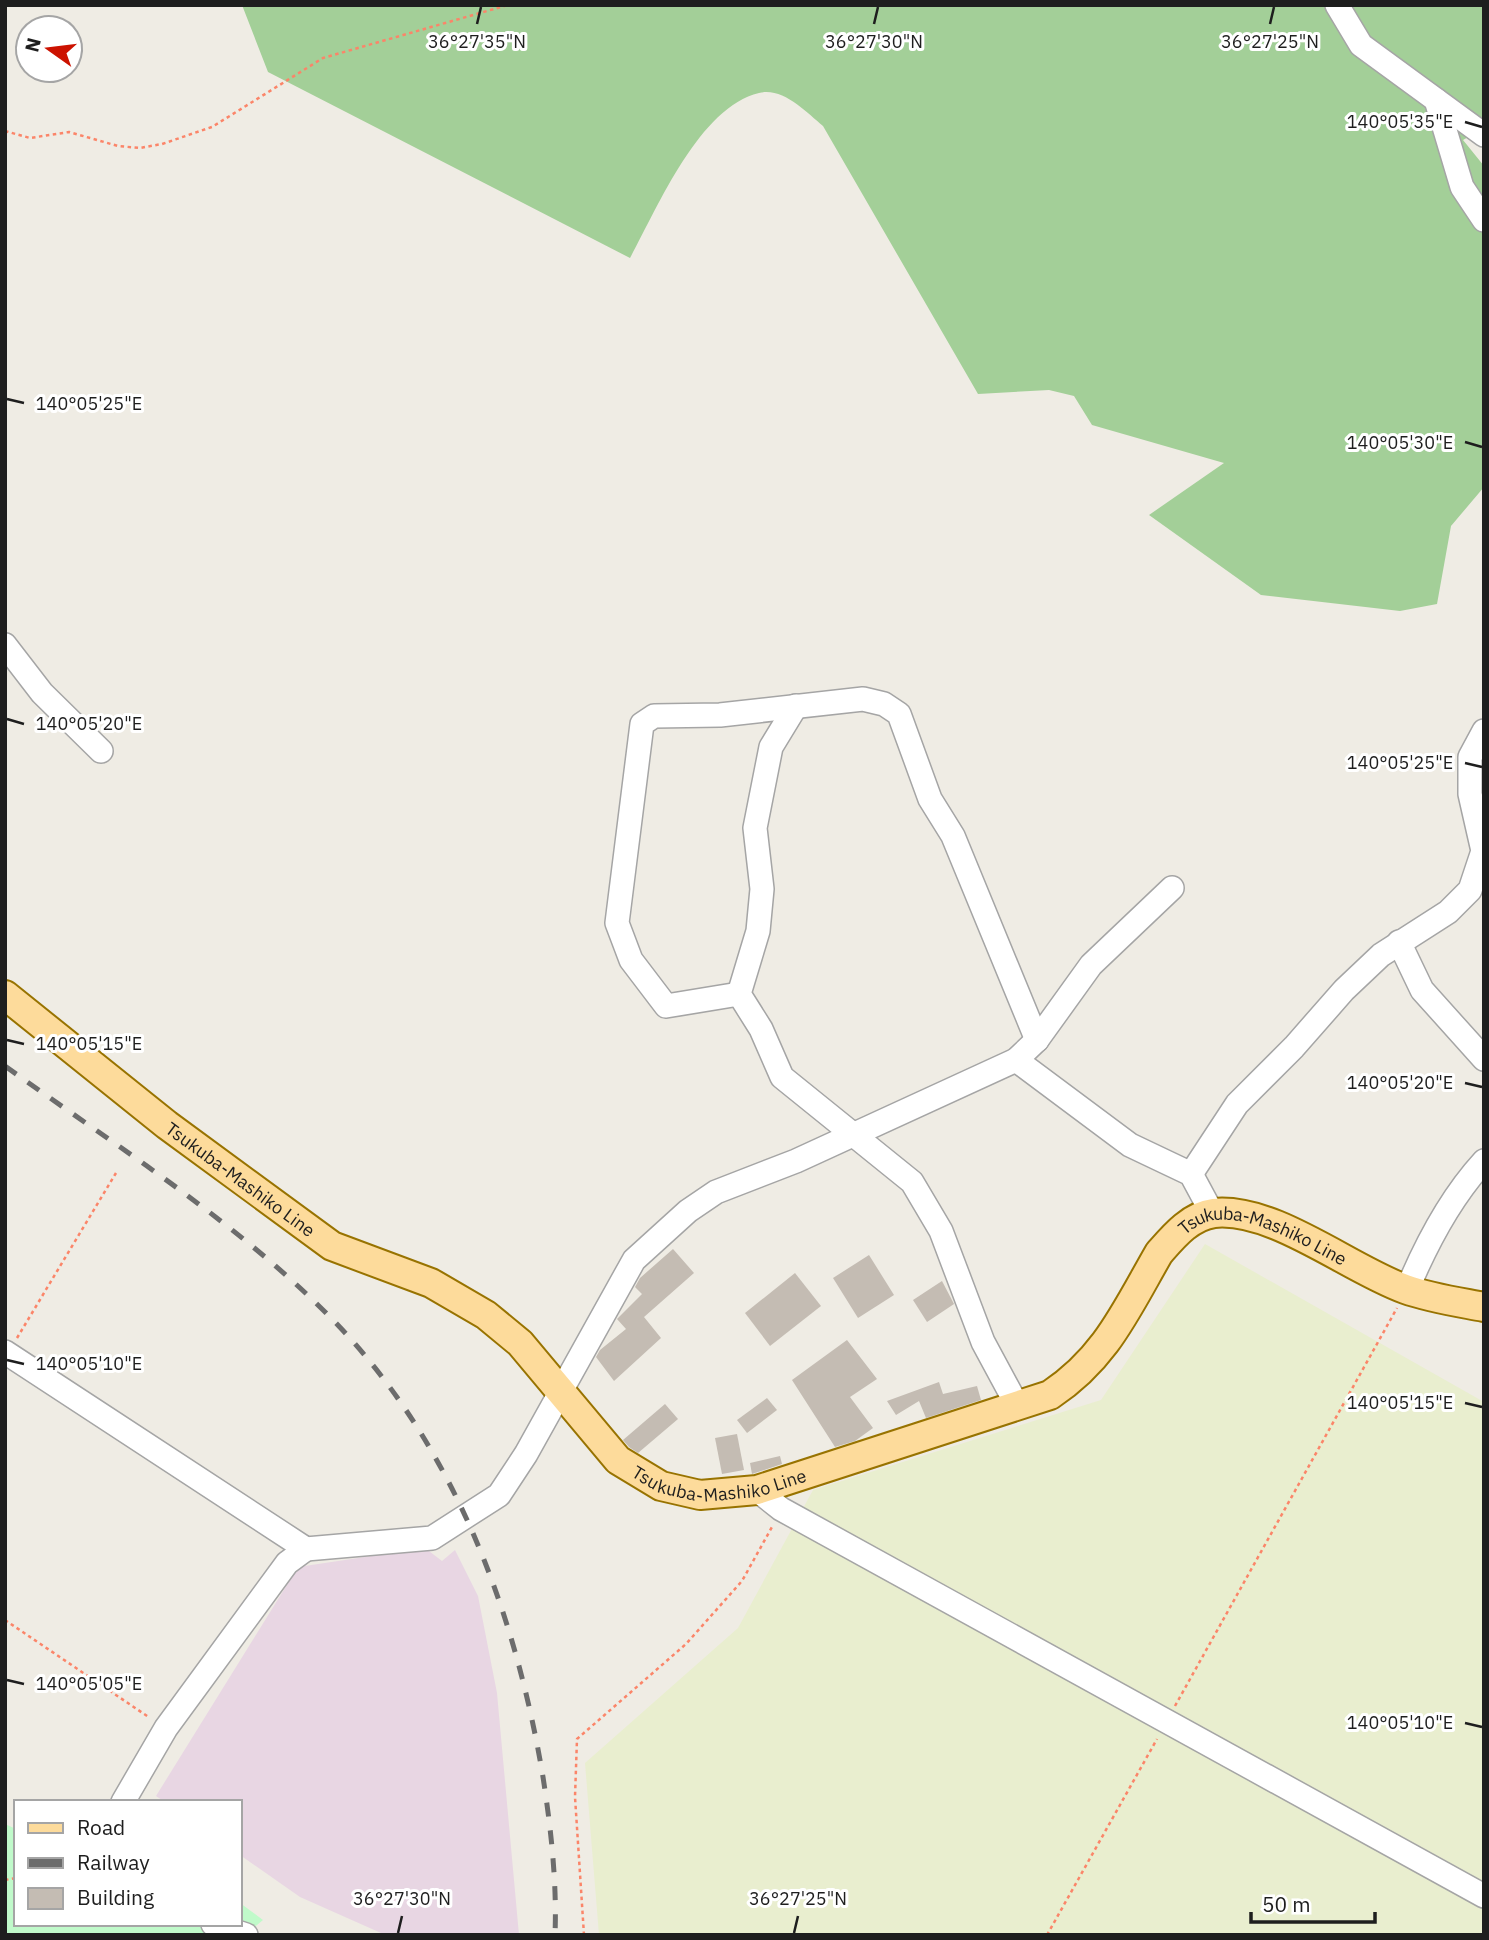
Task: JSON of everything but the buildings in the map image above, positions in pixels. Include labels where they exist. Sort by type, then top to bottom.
[{"type":"main road","name":"Tsukuba-Mashiko Line","points":[[5,996],[167,1125],[332,1246],[431,1283],[486,1315],[520,1343],[618,1460],[640,1476],[661,1486],[700,1495],[757,1490],[1050,1395],[1072,1381],[1098,1355],[1159,1254],[1182,1228],[1197,1218],[1212,1213],[1257,1217],[1407,1290],[1484,1307]]},
{"type":"street","points":[[1338,5],[1361,45],[1484,135]]},
{"type":"street","points":[[1436,100],[1462,187],[1484,219]]},
{"type":"street","points":[[5,645],[42,693],[101,751]]},
{"type":"street","points":[[739,994],[666,1006],[631,960],[617,923],[642,724],[654,716],[720,715],[863,699],[884,704],[899,714],[930,799],[953,836],[1037,1040]]},
{"type":"street","points":[[796,706],[771,747],[755,828],[762,889],[758,931],[739,994],[761,1029],[782,1077],[912,1182],[940,1231],[983,1342],[1017,1405]]},
{"type":"street","points":[[1191,1174],[1237,1104],[1294,1047],[1344,989],[1399,942],[1448,912],[1470,890],[1483,851],[1471,794],[1470,757],[1484,731]]},
{"type":"street","points":[[124,1800],[166,1728],[287,1563],[306,1549],[432,1538],[499,1494],[562,1390],[634,1261],[688,1211],[716,1192],[796,1161],[1016,1060],[1037,1040],[1091,965],[1172,888]]},
{"type":"street","points":[[1399,942],[1422,990],[1484,1059]]},
{"type":"street","points":[[1016,1060],[1130,1145],[1191,1174],[1212,1213]]},
{"type":"street","points":[[1407,1290],[1423,1252],[1468,1178],[1484,1161]]},
{"type":"street","points":[[6,1353],[306,1549]]},
{"type":"street","points":[[757,1490],[781,1509],[1484,1896]]},
{"type":"street","points":[[219,1926],[246,1935]]},
{"type":"path","points":[[5,131],[30,138],[69,132],[118,146],[140,148],[162,144],[212,127],[323,58],[508,5]]},
{"type":"path","points":[[6,1353],[61,1270],[116,1173]]},
{"type":"path","points":[[1047,1935],[1407,1290]]},
{"type":"path","points":[[583,1935],[575,1797],[578,1738],[686,1644],[743,1581],[781,1509]]},
{"type":"path","points":[[5,1620],[166,1728]]},
{"type":"shaded area","points":[[425,1548],[442,1561],[455,1550],[478,1596],[497,1693],[519,1935],[381,1933],[300,1897],[242,1856],[242,1800],[162,1800],[156,1796],[298,1567]]},
{"type":"green space","points":[[242,5],[1484,5],[1484,128],[1463,140],[1484,166],[1484,487],[1451,526],[1437,604],[1400,611],[1261,595],[1149,515],[1224,463],[1092,425],[1074,396],[1049,390],[978,394],[823,126],[785,97],[768,92],[759,93],[737,102],[717,118],[682,162],[630,258],[268,72]]},
{"type":"green space","points":[[1205,1244],[1484,1402],[1484,1935],[599,1935],[585,1763],[738,1628],[813,1490],[1101,1400]]},
{"type":"green space","points":[[5,1824],[14,1828],[14,1926],[242,1926],[242,1904],[263,1920],[245,1935],[5,1935]]},
{"type":"railway","points":[[5,1066],[174,1186],[256,1249],[332,1319],[375,1367],[412,1419],[445,1474],[472,1532],[496,1591],[515,1652],[531,1714],[546,1797],[554,1875],[555,1935]]}]
